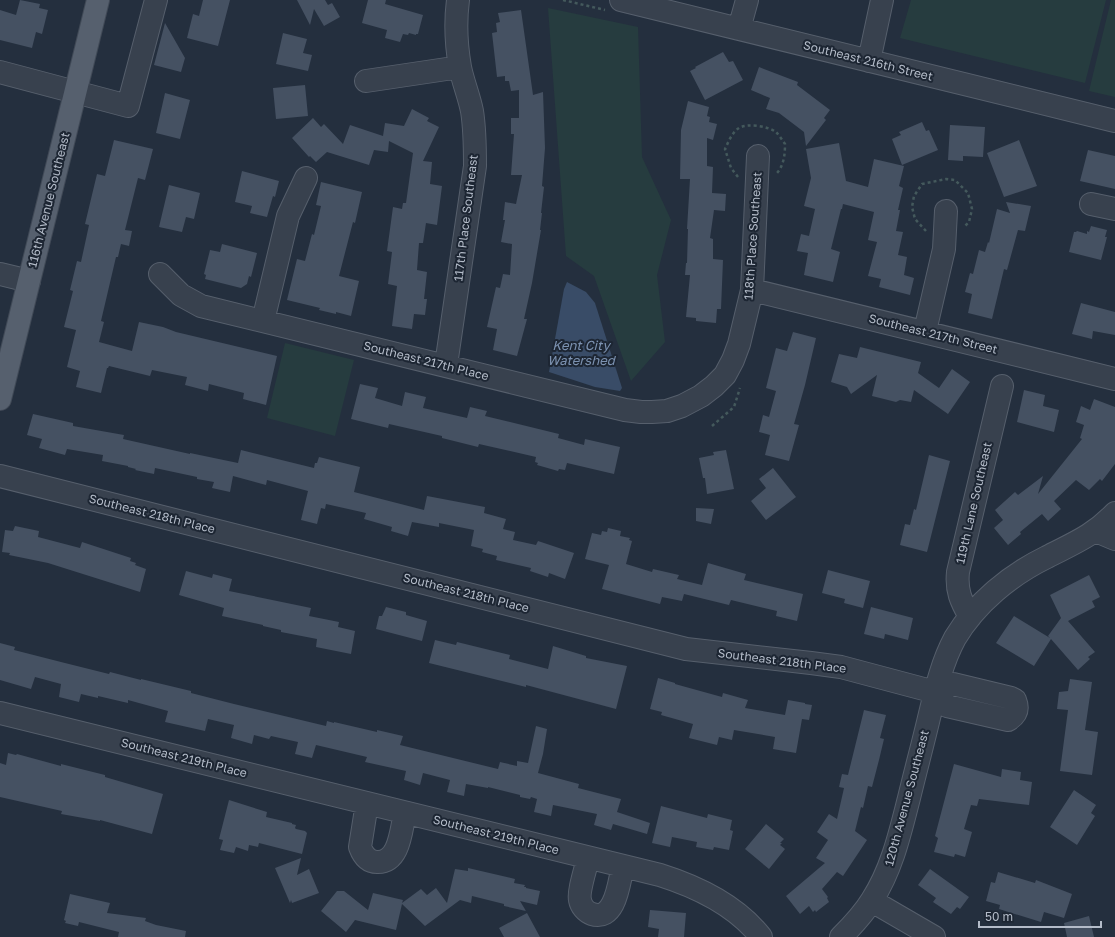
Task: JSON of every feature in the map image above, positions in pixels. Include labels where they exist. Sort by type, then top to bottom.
[{"type":"main road","name":"116th Avenue Southeast","points":[[0,399],[98,0]]},
{"type":"street","points":[[0,72],[128,106],[156,0]]},
{"type":"street","name":"117th Place Southeast","points":[[446,365],[475,166],[472,111],[460,67],[456,38],[458,0]]},
{"type":"street","name":"Southeast 216th Street","points":[[621,0],[1115,121]]},
{"type":"street","points":[[739,29],[747,0]]},
{"type":"street","points":[[869,61],[882,0]]},
{"type":"street","points":[[366,81],[460,67]]},
{"type":"street","name":"118th Place Southeast","points":[[701,396],[725,375],[733,360],[739,344],[752,290],[758,156]]},
{"type":"street","points":[[263,321],[288,216],[306,178]]},
{"type":"street","points":[[1091,204],[1115,209]]},
{"type":"street","points":[[926,332],[944,249],[946,211]]},
{"type":"street","points":[[0,274],[29,281]]},
{"type":"street","name":"Southeast 217th Place","points":[[160,274],[181,295],[201,306],[625,410],[641,412],[667,411],[682,406],[701,396]]},
{"type":"street","name":"Southeast 217th Street","points":[[752,290],[1115,379]]},
{"type":"street","name":"119th Lane Southeast","points":[[970,618],[959,596],[957,584],[958,572],[1002,386]]},
{"type":"street","name":"Southeast 218th Place","points":[[0,476],[686,649],[811,662],[841,667],[935,692]]},
{"type":"street","name":"120th Avenue Southeast","points":[[841,937],[872,900],[887,872],[898,841],[935,692],[946,659],[956,638],[970,618],[991,594],[1017,574],[1046,557],[1078,542],[1106,535],[1115,513]]},
{"type":"street","name":"Southeast 219th Place","points":[[0,713],[623,866],[684,883],[708,894],[731,909],[752,926],[761,937]]},
{"type":"street","points":[[367,803],[360,847],[367,859],[374,862],[388,860],[394,855],[405,812]]},
{"type":"street","points":[[588,858],[580,900],[582,907],[587,912],[593,914],[600,915],[611,908],[614,902],[623,866]]},
{"type":"street","points":[[872,900],[934,937]]},
{"type":"path","points":[[739,178],[731,168],[725,149],[733,134],[739,128],[751,126],[759,126],[776,132],[785,144],[784,158],[780,170],[776,175]]},
{"type":"path","points":[[928,233],[915,219],[912,207],[914,196],[922,184],[946,179],[955,180],[968,193],[972,210],[969,222],[961,230]]},
{"type":"path","points":[[712,426],[734,407],[740,387]]},
{"type":"green space","points":[[911,0],[1106,0],[1085,83],[900,38]]},
{"type":"green space","points":[[1111,0],[1115,0],[1115,97],[1089,91]]},
{"type":"green space","points":[[548,8],[638,27],[642,157],[671,220],[657,275],[665,342],[631,381],[594,276],[566,256]]},
{"type":"green space","points":[[285,343],[354,360],[335,436],[267,418]]},
{"type":"water","name":"Kent City Watershed","points":[[567,282],[586,292],[595,303],[622,388],[620,391],[595,387],[549,372],[564,289]]},
{"type":"building","points":[[20,0],[40,4],[39,8],[48,10],[42,34],[36,32],[32,48],[0,40],[0,10],[16,15]]},
{"type":"building","points":[[203,0],[230,0],[218,46],[187,38],[193,14],[199,16]]},
{"type":"building","points":[[297,0],[325,0],[328,5],[332,3],[340,17],[324,26],[314,9],[310,25]]},
{"type":"building","points":[[368,0],[386,0],[385,4],[423,15],[418,34],[403,34],[400,42],[385,38],[387,30],[362,23]]},
{"type":"building","points":[[521,10],[533,95],[543,92],[545,148],[541,230],[524,319],[527,319],[517,356],[493,350],[497,329],[487,327],[496,287],[500,288],[503,274],[510,275],[512,244],[501,242],[505,220],[503,220],[505,202],[516,204],[522,175],[511,175],[514,134],[511,134],[511,118],[519,118],[519,90],[511,91],[509,81],[505,81],[505,76],[497,77],[492,33],[497,32],[496,23],[500,22],[498,13]]},
{"type":"building","points":[[165,23],[185,58],[181,72],[154,65]]},
{"type":"building","points":[[283,33],[307,39],[303,53],[312,55],[308,71],[276,64]]},
{"type":"building","points":[[723,52],[729,62],[733,61],[743,80],[705,100],[690,71]]},
{"type":"building","points":[[759,67],[798,82],[797,85],[830,110],[824,118],[826,120],[806,146],[804,132],[779,113],[766,109],[770,98],[751,90]]},
{"type":"building","points":[[305,85],[308,116],[276,119],[273,88]]},
{"type":"building","points":[[165,93],[190,100],[180,139],[156,133]]},
{"type":"building","points":[[688,101],[709,107],[707,116],[710,117],[709,122],[717,124],[713,140],[707,138],[707,166],[713,167],[712,193],[726,194],[725,211],[714,210],[710,238],[713,239],[713,259],[723,260],[721,309],[717,309],[716,323],[696,321],[696,318],[686,317],[690,275],[685,275],[687,263],[687,229],[690,179],[680,179],[681,130]]},
{"type":"building","points":[[412,109],[429,118],[427,121],[439,127],[423,161],[432,162],[430,184],[442,186],[437,225],[426,223],[423,243],[419,243],[417,270],[427,272],[424,299],[427,299],[425,315],[414,314],[412,329],[392,326],[397,286],[388,284],[392,252],[387,251],[393,207],[402,209],[403,203],[406,203],[413,153],[389,141],[388,152],[374,150],[369,165],[327,152],[316,162],[310,156],[309,157],[292,138],[313,118],[321,127],[324,124],[343,144],[350,125],[383,136],[385,123],[404,126]]},
{"type":"building","points":[[922,122],[926,131],[929,130],[938,150],[902,165],[892,139],[901,135],[899,132]]},
{"type":"building","points":[[950,125],[985,127],[983,157],[963,156],[963,161],[948,160]]},
{"type":"building","points":[[114,140],[153,149],[145,180],[138,178],[125,230],[132,231],[129,246],[121,244],[118,257],[116,257],[101,321],[104,322],[99,342],[132,351],[139,322],[277,356],[266,405],[243,399],[244,393],[209,384],[208,391],[185,385],[187,377],[152,370],[150,376],[109,366],[107,368],[101,393],[76,387],[80,371],[67,367],[76,330],[64,327],[73,291],[70,290],[77,261],[81,262],[89,225],[85,224],[97,174],[105,176]]},
{"type":"building","points":[[1019,140],[1037,186],[1004,197],[987,153]]},
{"type":"building","points":[[839,143],[846,181],[868,187],[874,159],[904,166],[899,186],[903,188],[898,210],[900,210],[896,231],[903,232],[898,255],[907,257],[904,275],[914,278],[910,295],[879,287],[881,279],[868,276],[877,242],[868,240],[874,212],[843,204],[831,249],[840,252],[833,282],[804,275],[808,253],[797,251],[801,234],[809,236],[815,209],[804,206],[811,178],[806,149]]},
{"type":"building","points":[[1088,150],[1115,156],[1115,189],[1080,181]]},
{"type":"building","points":[[242,171],[279,181],[275,197],[273,196],[267,217],[250,213],[252,206],[235,202]]},
{"type":"building","points":[[321,182],[362,192],[355,223],[353,222],[339,276],[359,281],[351,316],[319,310],[320,308],[287,300],[297,259],[305,261],[312,234],[314,235],[321,206],[316,205]]},
{"type":"building","points":[[169,185],[200,193],[194,219],[186,217],[182,232],[159,227]]},
{"type":"building","points":[[1006,202],[1031,206],[1025,231],[1018,230],[1007,270],[1004,269],[992,319],[968,313],[972,294],[965,292],[970,273],[973,274],[979,250],[985,252],[988,242],[989,243],[997,209],[1010,213]]},
{"type":"building","points":[[1091,226],[1107,230],[1105,237],[1107,237],[1101,260],[1069,252],[1074,232],[1077,231],[1087,234],[1087,231],[1089,232]]},
{"type":"building","points":[[222,244],[257,253],[251,277],[249,276],[247,284],[241,288],[205,279],[206,275],[204,274],[210,250],[220,252]]},
{"type":"building","points":[[1081,303],[1115,312],[1115,335],[1093,331],[1092,339],[1072,334]]},
{"type":"building","points":[[793,332],[816,338],[794,424],[799,425],[789,461],[765,455],[770,435],[759,432],[763,415],[769,417],[776,391],[766,388],[776,348],[787,351]]},
{"type":"building","points":[[860,347],[921,362],[918,373],[939,388],[952,369],[970,382],[948,414],[914,390],[911,402],[900,400],[896,402],[872,396],[877,375],[851,394],[847,387],[831,382],[839,354],[857,358]]},
{"type":"building","points":[[360,384],[378,388],[375,398],[402,406],[405,392],[426,397],[423,408],[467,418],[470,407],[487,411],[485,416],[559,434],[558,438],[584,445],[585,439],[620,447],[614,474],[567,463],[565,470],[559,469],[558,471],[537,465],[538,463],[535,462],[536,457],[479,444],[478,447],[442,438],[442,436],[389,424],[388,428],[351,419]]},
{"type":"building","points":[[1024,390],[1045,395],[1043,406],[1059,410],[1054,432],[1017,422]]},
{"type":"building","points":[[1094,399],[1115,407],[1115,464],[1102,481],[1100,479],[1089,490],[1076,480],[1054,501],[1061,509],[1048,521],[1042,514],[1020,532],[1021,534],[1008,545],[994,528],[1003,520],[995,510],[1015,492],[1018,495],[1043,476],[1038,494],[1082,439],[1080,438],[1084,425],[1076,422],[1081,406],[1090,410]]},
{"type":"building","points":[[33,414],[73,423],[73,426],[124,435],[123,439],[238,463],[241,450],[314,468],[319,457],[360,467],[354,492],[424,510],[427,496],[485,507],[484,513],[506,519],[503,529],[515,532],[513,540],[536,545],[538,541],[574,553],[565,579],[549,573],[548,577],[530,571],[531,568],[496,560],[497,556],[482,552],[483,549],[471,546],[474,530],[439,523],[439,527],[412,522],[408,536],[391,531],[392,527],[364,519],[366,513],[326,504],[325,509],[321,508],[317,524],[301,520],[308,491],[267,480],[266,485],[233,476],[230,492],[212,488],[214,482],[197,479],[197,477],[155,468],[154,474],[135,470],[136,469],[128,466],[102,461],[103,455],[67,449],[65,455],[39,448],[42,439],[27,435]]},
{"type":"building","points":[[726,450],[734,489],[707,494],[705,478],[703,478],[699,458],[714,455],[713,452]]},
{"type":"building","points":[[929,455],[950,461],[927,552],[900,545],[905,524],[910,525],[914,509],[916,510]]},
{"type":"building","points":[[773,468],[796,497],[766,520],[751,501],[766,488],[759,479]]},
{"type":"building","points":[[696,508],[714,509],[711,524],[696,521]]},
{"type":"building","points":[[15,526],[39,531],[38,537],[80,548],[82,542],[131,558],[130,561],[136,563],[135,565],[146,569],[140,592],[48,563],[9,555],[10,553],[2,552],[5,530],[13,531]]},
{"type":"building","points":[[608,528],[621,531],[620,536],[630,538],[629,540],[632,541],[626,564],[652,572],[653,569],[679,575],[677,579],[702,585],[708,563],[746,574],[744,580],[803,594],[797,621],[776,616],[777,611],[731,600],[729,605],[684,594],[682,601],[662,597],[660,604],[602,589],[609,565],[585,559],[592,533],[601,535],[602,531],[607,532]]},
{"type":"building","points":[[828,570],[870,581],[863,608],[844,603],[845,599],[822,593]]},
{"type":"building","points":[[186,571],[212,578],[213,574],[232,579],[229,591],[311,608],[309,616],[339,622],[338,627],[355,631],[351,654],[316,647],[317,639],[281,632],[281,630],[263,625],[222,616],[224,608],[179,595]]},
{"type":"building","points":[[1089,575],[1100,597],[1092,601],[1095,607],[1068,621],[1095,652],[1088,657],[1090,659],[1078,670],[1051,639],[1034,666],[996,643],[1014,616],[1050,638],[1048,636],[1061,618],[1050,595]]},
{"type":"building","points":[[386,607],[406,612],[406,615],[427,621],[422,641],[376,629],[379,616],[382,616]]},
{"type":"building","points":[[871,607],[913,618],[908,640],[885,634],[884,639],[864,634]]},
{"type":"building","points":[[435,640],[456,645],[457,642],[510,655],[509,659],[548,669],[553,646],[586,656],[586,658],[627,666],[616,709],[526,685],[526,687],[429,663]]},
{"type":"building","points":[[0,643],[15,647],[14,650],[61,662],[109,674],[110,672],[191,691],[191,693],[326,726],[327,721],[403,736],[400,745],[498,769],[500,762],[517,766],[517,761],[528,763],[536,726],[547,729],[538,773],[579,784],[578,788],[621,799],[617,812],[650,823],[647,834],[613,824],[611,830],[594,825],[597,814],[553,805],[551,816],[534,812],[537,799],[531,797],[530,799],[520,797],[520,795],[488,787],[466,784],[464,796],[447,792],[450,780],[423,773],[420,785],[404,780],[406,771],[365,762],[367,757],[316,745],[312,758],[295,754],[298,742],[271,736],[269,739],[254,735],[252,744],[231,738],[234,725],[208,719],[205,731],[165,722],[168,711],[128,700],[128,703],[98,696],[98,698],[81,694],[79,702],[59,697],[61,684],[35,677],[31,689],[0,680]]},
{"type":"building","points":[[658,678],[722,697],[723,693],[748,700],[745,708],[785,715],[788,700],[812,705],[809,720],[802,719],[796,753],[773,749],[775,737],[734,730],[732,740],[719,737],[717,745],[689,738],[693,724],[661,715],[662,712],[650,709]]},
{"type":"building","points":[[1070,679],[1092,682],[1085,730],[1098,732],[1092,775],[1060,771],[1068,710],[1057,709],[1059,692],[1068,691]]},
{"type":"building","points":[[864,710],[886,715],[880,738],[884,739],[872,787],[868,786],[863,808],[861,807],[855,831],[867,840],[843,876],[837,872],[822,889],[828,897],[829,902],[816,912],[815,910],[813,912],[809,906],[800,914],[786,896],[825,863],[816,858],[828,840],[817,832],[829,814],[837,819],[844,788],[839,787],[842,774],[848,775]]},
{"type":"building","points":[[8,753],[105,775],[105,777],[163,794],[152,834],[100,820],[61,814],[62,811],[0,797],[0,763],[6,765]]},
{"type":"building","points":[[954,764],[1001,777],[1002,769],[1021,772],[1020,780],[1032,782],[1029,805],[979,799],[977,806],[971,805],[964,829],[972,832],[965,857],[955,854],[954,857],[934,852],[938,838],[935,836]]},
{"type":"building","points":[[1074,790],[1096,805],[1091,813],[1095,816],[1077,845],[1050,827]]},
{"type":"building","points":[[229,800],[267,812],[266,817],[292,823],[296,825],[296,829],[305,831],[307,833],[302,854],[259,843],[258,847],[249,845],[248,851],[236,847],[234,853],[220,850],[223,840],[219,839]]},
{"type":"building","points":[[661,806],[707,818],[708,814],[732,820],[730,830],[733,831],[729,850],[714,847],[713,850],[696,847],[697,842],[672,837],[670,847],[652,843]]},
{"type":"building","points":[[766,824],[784,839],[780,845],[785,849],[769,869],[745,849]]},
{"type":"building","points":[[301,858],[297,875],[309,869],[319,893],[292,903],[291,900],[290,903],[275,868]]},
{"type":"building","points":[[468,868],[515,879],[514,883],[525,885],[524,887],[526,888],[540,891],[537,905],[520,901],[526,911],[472,896],[471,903],[460,900],[425,926],[402,904],[396,930],[355,920],[346,932],[321,911],[337,891],[344,891],[368,910],[373,893],[403,900],[402,903],[421,889],[427,895],[436,888],[447,903],[455,869],[468,871]]},
{"type":"building","points":[[930,869],[969,897],[960,909],[957,907],[951,914],[933,902],[936,898],[918,885]]},
{"type":"building","points":[[998,872],[1035,883],[1036,880],[1072,894],[1064,918],[1044,912],[1041,922],[999,909],[1000,905],[986,901],[991,882],[995,883]]},
{"type":"building","points":[[70,894],[110,903],[107,913],[146,918],[145,921],[156,925],[186,931],[185,937],[118,937],[119,932],[79,922],[78,926],[65,923],[66,921],[64,920]]},
{"type":"building","points":[[650,910],[686,913],[684,937],[658,937],[659,929],[648,927]]},
{"type":"building","points":[[527,913],[540,937],[504,937],[499,928]]},
{"type":"building","points":[[1089,916],[1094,937],[1067,937],[1064,923]]}]
